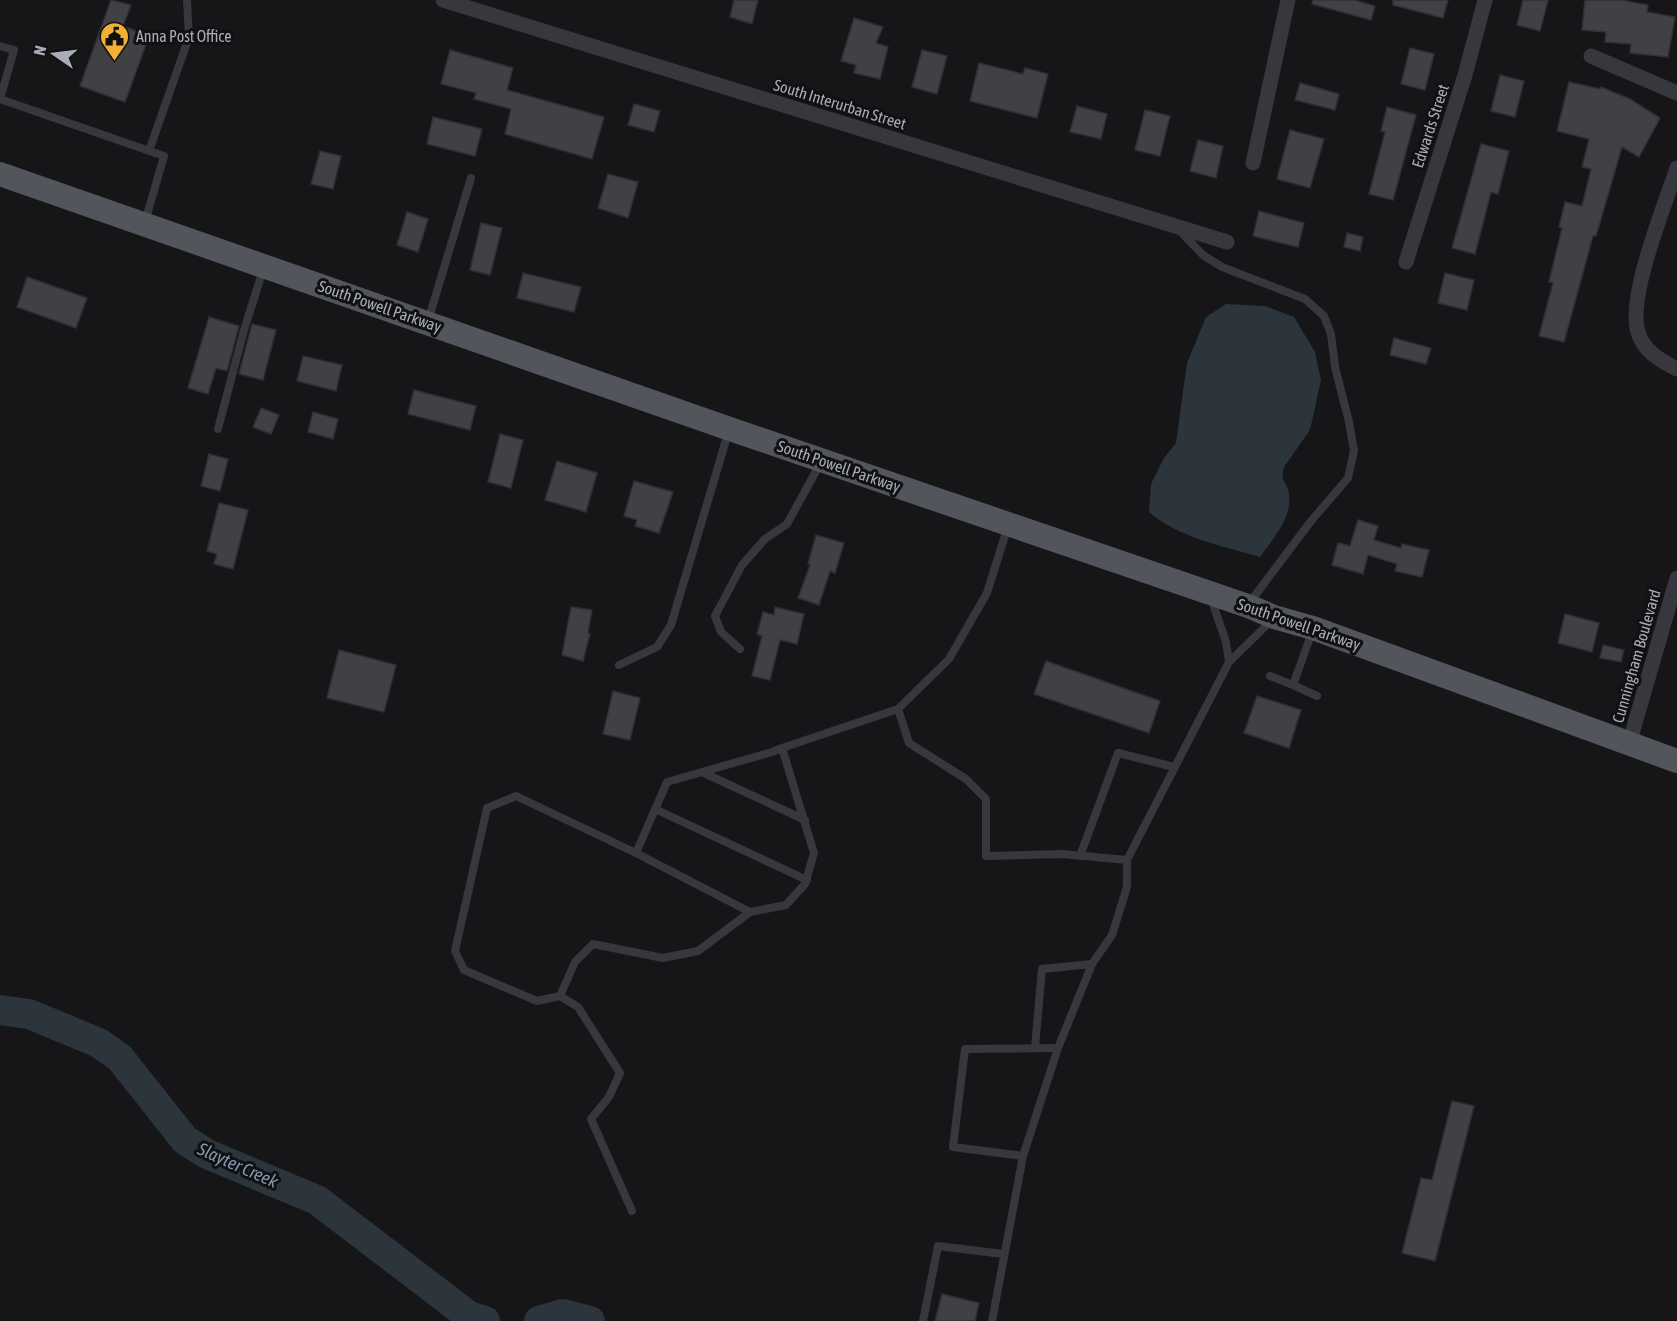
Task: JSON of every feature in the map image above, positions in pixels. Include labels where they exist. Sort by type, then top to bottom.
[{"type":"main road","name":"South Powell Parkway","points":[[0,174],[730,429],[1248,606],[1274,617],[1313,628],[1677,761]]},
{"type":"street","name":"South Interurban Street","points":[[443,0],[1227,242]]},
{"type":"street","points":[[1253,163],[1288,0]]},
{"type":"street","name":"Edwards Street","points":[[1406,262],[1465,75],[1485,0]]},
{"type":"street","points":[[1591,56],[1677,93]]},
{"type":"street","points":[[1677,168],[1642,274],[1636,318],[1638,333],[1645,347],[1655,357],[1677,369]]},
{"type":"street","name":"Cunningham Boulevard","points":[[1629,744],[1677,578]]},
{"type":"lane","points":[[149,151],[189,37],[187,0]]},
{"type":"lane","points":[[0,46],[14,50],[0,99],[164,156],[145,224]]},
{"type":"lane","points":[[428,322],[471,178]]},
{"type":"lane","points":[[1176,227],[1203,255],[1221,267],[1305,298],[1324,316],[1331,334],[1335,367],[1349,422],[1354,451],[1348,478],[1311,521],[1248,606]]},
{"type":"lane","points":[[218,429],[264,265]]},
{"type":"lane","points":[[619,665],[657,646],[671,625],[730,429]]},
{"type":"lane","points":[[740,649],[720,632],[715,616],[742,565],[765,539],[787,524],[822,460]]},
{"type":"lane","points":[[636,853],[667,782],[782,748],[898,709],[949,659],[987,593],[1008,524]]},
{"type":"lane","points":[[1209,593],[1226,642],[1229,663]]},
{"type":"lane","points":[[992,1321],[1023,1156],[1058,1048],[1092,964],[1112,935],[1127,887],[1127,860],[1229,663],[1274,617]]},
{"type":"lane","points":[[1293,685],[1313,628]]},
{"type":"lane","points":[[1270,676],[1317,696]]},
{"type":"lane","points":[[898,709],[909,743],[966,779],[986,800],[986,856],[1080,856],[1127,860]]},
{"type":"lane","points":[[560,996],[575,962],[593,944],[663,958],[698,951],[750,912],[786,905],[807,880],[814,853],[782,748]]},
{"type":"lane","points":[[1080,856],[1119,753],[1174,767]]},
{"type":"lane","points":[[704,772],[805,820]]},
{"type":"lane","points":[[632,1211],[591,1119],[609,1097],[620,1073],[578,1007],[560,996],[537,1001],[464,970],[454,951],[487,808],[516,796],[636,853],[750,912]]},
{"type":"lane","points":[[655,809],[807,880]]},
{"type":"lane","points":[[1035,1047],[1042,969],[1092,964]]},
{"type":"lane","points":[[1023,1156],[953,1147],[965,1049],[1058,1048]]},
{"type":"lane","points":[[923,1321],[938,1246],[1003,1254]]},
{"type":"shaded area","points":[[1226,304],[1265,306],[1294,317],[1315,352],[1321,380],[1310,430],[1284,467],[1282,478],[1289,498],[1285,519],[1260,557],[1188,535],[1149,512],[1151,484],[1164,458],[1176,443],[1187,363],[1206,317]]},
{"type":"building","name":"Anna Post Office","points":[[111,0],[131,5],[123,26],[149,36],[125,102],[80,86]]},
{"type":"building","points":[[734,0],[758,0],[752,24],[730,17]]},
{"type":"building","points":[[1313,0],[1354,0],[1375,6],[1371,20],[1312,4]]},
{"type":"building","points":[[1393,0],[1448,0],[1443,18],[1393,5]]},
{"type":"building","points":[[1523,0],[1548,0],[1540,31],[1517,25]]},
{"type":"building","points":[[1585,0],[1621,0],[1648,5],[1647,12],[1675,17],[1668,57],[1630,53],[1631,44],[1605,42],[1606,32],[1582,30]]},
{"type":"building","points":[[854,18],[883,27],[876,43],[888,47],[880,79],[854,73],[856,65],[841,61]]},
{"type":"building","points":[[1410,48],[1434,54],[1425,90],[1401,84]]},
{"type":"building","points":[[450,50],[513,68],[507,90],[604,117],[592,159],[505,134],[511,109],[474,99],[476,93],[441,84]]},
{"type":"building","points":[[922,50],[947,56],[937,94],[912,87]]},
{"type":"building","points":[[979,63],[1023,74],[1025,68],[1048,74],[1037,118],[970,101]]},
{"type":"building","points":[[1500,75],[1524,81],[1515,117],[1491,111]]},
{"type":"building","points":[[1569,82],[1600,89],[1601,87],[1630,99],[1660,118],[1639,157],[1622,147],[1596,236],[1593,236],[1564,342],[1539,336],[1553,283],[1549,282],[1562,228],[1559,227],[1565,202],[1582,206],[1591,169],[1582,167],[1589,139],[1557,131]]},
{"type":"building","points":[[1300,83],[1339,94],[1335,110],[1295,100]]},
{"type":"building","points":[[634,104],[660,111],[654,132],[628,125]]},
{"type":"building","points":[[1077,106],[1107,114],[1101,139],[1070,132]]},
{"type":"building","points":[[1387,107],[1416,115],[1393,200],[1369,194],[1385,132],[1381,131]]},
{"type":"building","points":[[1145,110],[1170,116],[1160,156],[1135,150]]},
{"type":"building","points":[[433,117],[482,129],[475,156],[427,144]]},
{"type":"building","points":[[1290,130],[1324,139],[1310,188],[1277,179]]},
{"type":"building","points":[[1198,140],[1223,146],[1216,178],[1190,171]]},
{"type":"building","points":[[1481,144],[1509,151],[1498,194],[1491,192],[1475,254],[1452,248]]},
{"type":"building","points":[[320,151],[341,156],[333,189],[311,184]]},
{"type":"building","points":[[608,174],[638,182],[628,218],[598,208]]},
{"type":"building","points":[[1259,211],[1304,223],[1298,247],[1253,236]]},
{"type":"building","points":[[407,212],[428,219],[418,252],[397,245]]},
{"type":"building","points":[[481,223],[502,228],[490,275],[470,270]]},
{"type":"building","points":[[1347,233],[1363,237],[1360,251],[1344,247]]},
{"type":"building","points":[[523,273],[581,287],[574,312],[517,298]]},
{"type":"building","points":[[1445,273],[1474,280],[1467,310],[1438,303]]},
{"type":"building","points":[[27,277],[87,298],[76,328],[17,307]]},
{"type":"building","points":[[209,317],[239,326],[227,371],[216,368],[208,394],[188,388]]},
{"type":"building","points":[[252,324],[276,330],[263,380],[239,374]]},
{"type":"building","points":[[1394,338],[1431,348],[1426,364],[1390,355]]},
{"type":"building","points":[[303,356],[342,365],[336,391],[297,381]]},
{"type":"building","points":[[414,390],[476,406],[470,430],[408,414]]},
{"type":"building","points":[[261,408],[279,415],[271,434],[253,427]]},
{"type":"building","points":[[313,412],[338,419],[333,439],[308,432]]},
{"type":"building","points":[[500,434],[523,440],[511,488],[488,482]]},
{"type":"building","points":[[209,454],[228,459],[220,491],[201,486]]},
{"type":"building","points":[[557,461],[597,473],[586,512],[545,500]]},
{"type":"building","points":[[634,481],[673,492],[659,533],[635,526],[637,520],[624,516]]},
{"type":"building","points":[[219,503],[248,510],[233,569],[214,564],[217,554],[207,551]]},
{"type":"building","points":[[1358,520],[1378,526],[1374,540],[1401,548],[1402,544],[1429,550],[1422,577],[1395,571],[1397,564],[1368,555],[1363,574],[1332,565],[1338,543],[1350,546]]},
{"type":"building","points":[[816,535],[844,543],[835,573],[830,571],[819,605],[798,598],[810,565],[808,564]]},
{"type":"building","points":[[571,607],[592,610],[588,633],[590,634],[583,661],[562,655]]},
{"type":"building","points":[[775,607],[804,614],[797,644],[780,640],[770,680],[752,676],[762,636],[757,634],[763,612],[774,615]]},
{"type":"building","points":[[1565,614],[1599,623],[1592,652],[1558,643]]},
{"type":"building","points":[[1603,645],[1624,650],[1621,662],[1600,658]]},
{"type":"building","points":[[339,650],[396,665],[384,712],[327,698]]},
{"type":"building","points":[[1046,661],[1160,701],[1149,733],[1034,694]]},
{"type":"building","points":[[613,691],[640,698],[630,740],[603,734]]},
{"type":"building","points":[[1257,696],[1301,710],[1289,748],[1244,733]]},
{"type":"building","points":[[1452,1101],[1474,1106],[1435,1261],[1402,1253],[1421,1178],[1432,1180]]},
{"type":"building","points":[[942,1294],[979,1303],[975,1321],[935,1321]]},
{"type":"waterway","name":"Slayter Creek","points":[[0,1010],[29,1014],[99,1043],[120,1058],[185,1140],[207,1154],[317,1200],[469,1316],[485,1321]]},
{"type":"waterway","name":"Slayter Creek","points":[[539,1321],[563,1314],[590,1321]]},
{"type":"place","name":"Anna Post Office","points":[[115,62]]}]
